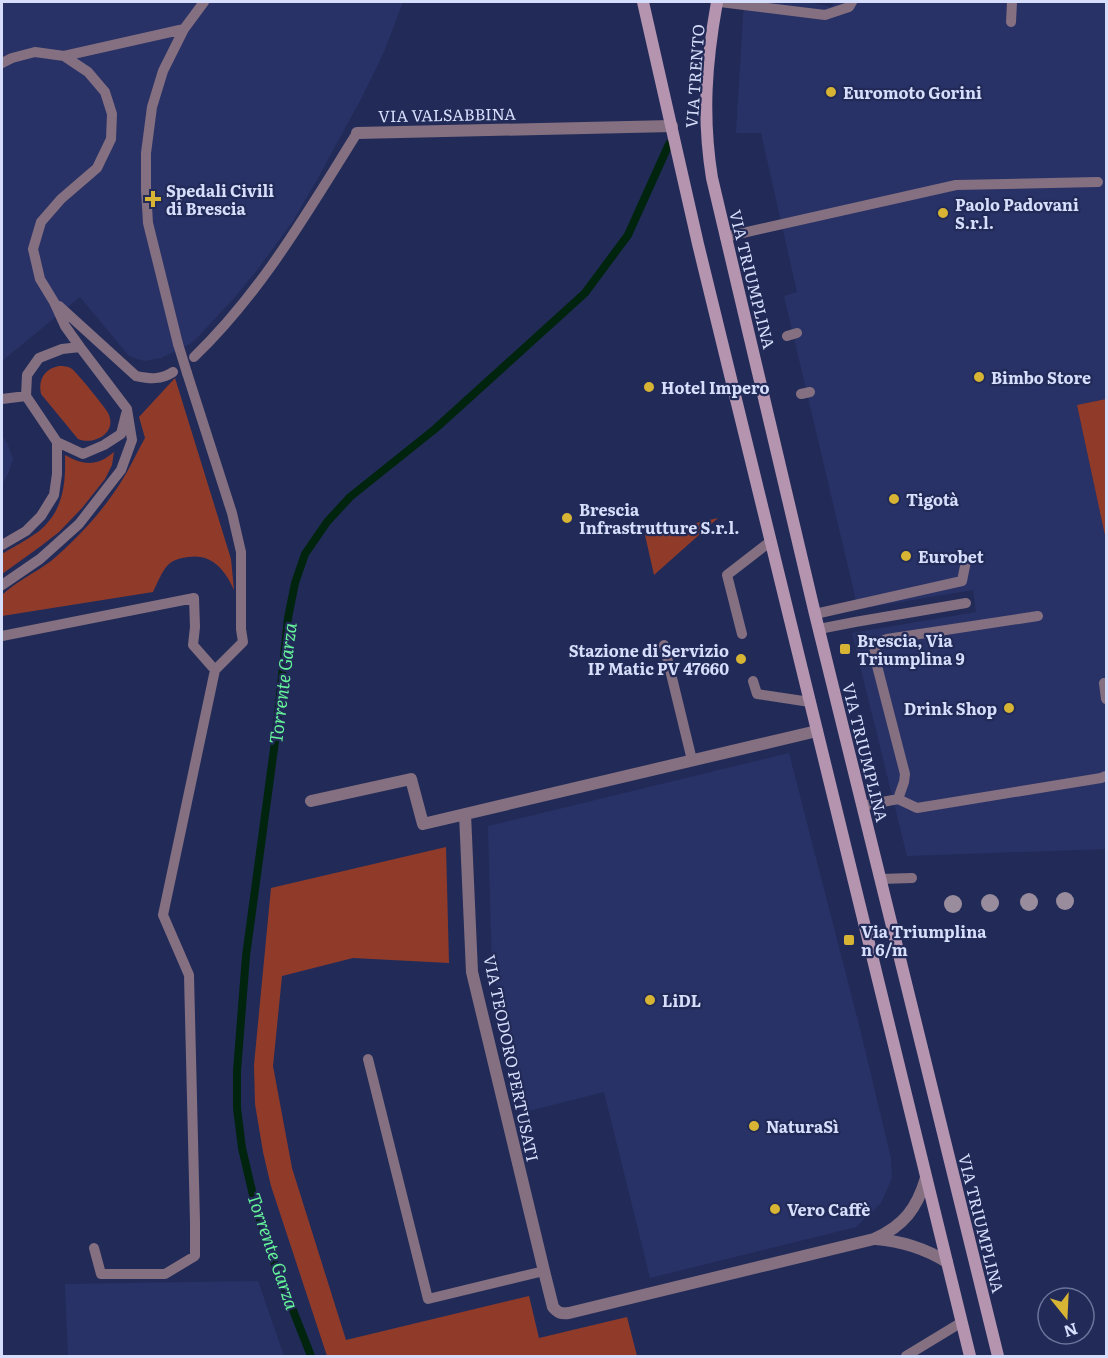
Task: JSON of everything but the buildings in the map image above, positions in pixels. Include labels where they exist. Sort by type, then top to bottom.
[{"type":"main road","points":[[644,2],[698,244],[970,1356]]},
{"type":"main road","name":"VIA TRENTO","points":[[708,153],[705,120],[708,66],[718,2]]},
{"type":"main road","name":"VIA TRIUMPLINA","points":[[708,153],[725,237],[815,614],[998,1356]]},
{"type":"street","name":"VIA VALSABBINA","points":[[357,132],[672,126]]},
{"type":"street","points":[[311,801],[411,779],[423,824],[817,731]]},
{"type":"street","name":"VIA TEODORO PERTUSATI","points":[[465,814],[472,972],[544,1271]]},
{"type":"street","points":[[544,1271],[553,1307],[560,1314],[874,1239],[887,1233],[908,1215],[916,1204],[926,1178]]},
{"type":"street","points":[[874,1239],[913,1245],[947,1262]]},
{"type":"lane","points":[[94,1248],[101,1274],[165,1274],[195,1256],[189,975],[163,915],[215,670],[243,642],[241,552],[232,513],[178,344],[148,223],[146,153],[153,107],[163,71],[184,30],[204,2]]},
{"type":"lane","points":[[718,2],[825,15],[849,7],[852,2]]},
{"type":"lane","points":[[1011,22],[1012,2]]},
{"type":"lane","points":[[2,63],[35,52],[64,56],[184,30]]},
{"type":"lane","points":[[2,585],[40,559],[79,524],[121,470],[132,440],[127,409],[65,326],[40,279],[33,249],[41,222],[61,199],[97,168],[111,139],[112,114],[105,92],[88,72],[64,56]]},
{"type":"lane","name":"VIA VALSABBINA","points":[[194,357],[234,315],[289,242],[357,132]]},
{"type":"lane","points":[[725,237],[956,185],[1098,182]]},
{"type":"lane","points":[[54,302],[136,376],[152,379],[170,374]]},
{"type":"lane","points":[[80,347],[62,349],[39,358],[27,375],[26,396],[57,442],[83,454],[104,445],[121,434],[127,409]]},
{"type":"lane","points":[[2,399],[26,396]]},
{"type":"lane","points":[[2,545],[26,531],[41,516],[54,495],[57,474],[57,442]]},
{"type":"lane","points":[[742,634],[727,575],[771,541]]},
{"type":"lane","points":[[815,614],[962,581],[966,561]]},
{"type":"lane","points":[[2,636],[194,598],[193,645],[215,670]]},
{"type":"lane","points":[[819,629],[966,603]]},
{"type":"lane","points":[[898,799],[905,774],[875,658],[875,648],[878,643],[887,639],[1038,616]]},
{"type":"lane","points":[[664,645],[692,760]]},
{"type":"lane","points":[[753,681],[757,694],[810,702]]},
{"type":"lane","points":[[1104,682],[1107,699]]},
{"type":"lane","points":[[862,806],[898,799],[917,808],[1105,777]]},
{"type":"lane","points":[[880,879],[912,878]]},
{"type":"lane","points":[[368,1059],[428,1299],[544,1271]]},
{"type":"lane","points":[[906,1356],[962,1322]]},
{"type":"shaded area","name":"Spedali Civili di Brescia","points":[[2,2],[403,2],[384,52],[362,97],[293,221],[235,297],[196,339],[161,358],[144,361],[129,356],[80,297],[2,361]]},
{"type":"shaded area","points":[[744,2],[807,2],[832,7],[834,2],[1106,2],[1106,399],[1077,405],[1106,540],[1106,849],[907,856],[852,633],[976,612],[973,590],[858,609],[784,296],[797,292],[761,133],[736,133]]},
{"type":"shaded area","points":[[59,366],[72,369],[108,413],[110,426],[98,439],[85,441],[78,439],[41,394],[40,384],[43,376],[49,370]]},
{"type":"shaded area","points":[[175,378],[231,559],[234,590],[227,576],[217,565],[197,556],[188,557],[169,564],[153,592],[2,616],[2,595],[61,552],[89,524],[114,493],[145,438],[139,417]]},
{"type":"shaded area","points":[[1106,399],[1106,540],[1077,405]]},
{"type":"shaded area","points":[[2,435],[13,459],[2,484]]},
{"type":"shaded area","points":[[114,452],[112,465],[105,479],[82,508],[59,532],[2,574],[2,554],[38,532],[58,507],[65,477],[65,455],[78,461],[91,463],[102,460]]},
{"type":"shaded area","points":[[718,518],[654,575],[645,535]]},
{"type":"shaded area","points":[[789,753],[860,1029],[891,1158],[892,1178],[881,1203],[856,1227],[650,1278],[604,1092],[525,1112],[492,967],[488,826]]},
{"type":"shaded area","points":[[446,847],[449,963],[353,958],[282,976],[273,1066],[292,1168],[346,1340],[529,1296],[539,1338],[627,1317],[637,1356],[327,1356],[271,1186],[255,1104],[254,1065],[271,888]]},
{"type":"shaded area","points":[[258,1281],[284,1356],[68,1356],[65,1284]]},
{"type":"waterway","name":"Torrente Garza","points":[[311,1356],[276,1267],[256,1208],[242,1148],[237,1108],[237,1071],[246,956],[276,734],[288,618],[295,583],[305,554],[327,522],[350,497],[435,429],[585,293],[628,235],[669,144]]},
{"type":"place","name":"Euromoto Gorini","points":[[831,92]]},
{"type":"place","name":"Spedali Civili di Brescia","points":[[153,199]]},
{"type":"place","name":"Paolo Padovani S.r.l.","points":[[943,213]]},
{"type":"place","name":"Bimbo Store","points":[[979,377]]},
{"type":"place","name":"Hotel Impero","points":[[649,387]]},
{"type":"place","name":"Tigotà","points":[[894,499]]},
{"type":"place","name":"Brescia Infrastrutture S.r.l.","points":[[567,518]]},
{"type":"place","name":"Eurobet","points":[[906,556]]},
{"type":"place","name":"Brescia, Via Triumplina 9","points":[[845,649]]},
{"type":"place","name":"Stazione di Servizio IP Matic PV 47660","points":[[741,659]]},
{"type":"place","name":"Drink Shop","points":[[1009,708]]},
{"type":"place","name":"Via Triumplina n 6/m","points":[[849,940]]},
{"type":"place","name":"LiDL","points":[[650,1000]]},
{"type":"place","name":"NaturaSì","points":[[754,1126]]},
{"type":"place","name":"Vero Caffè","points":[[775,1209]]}]
